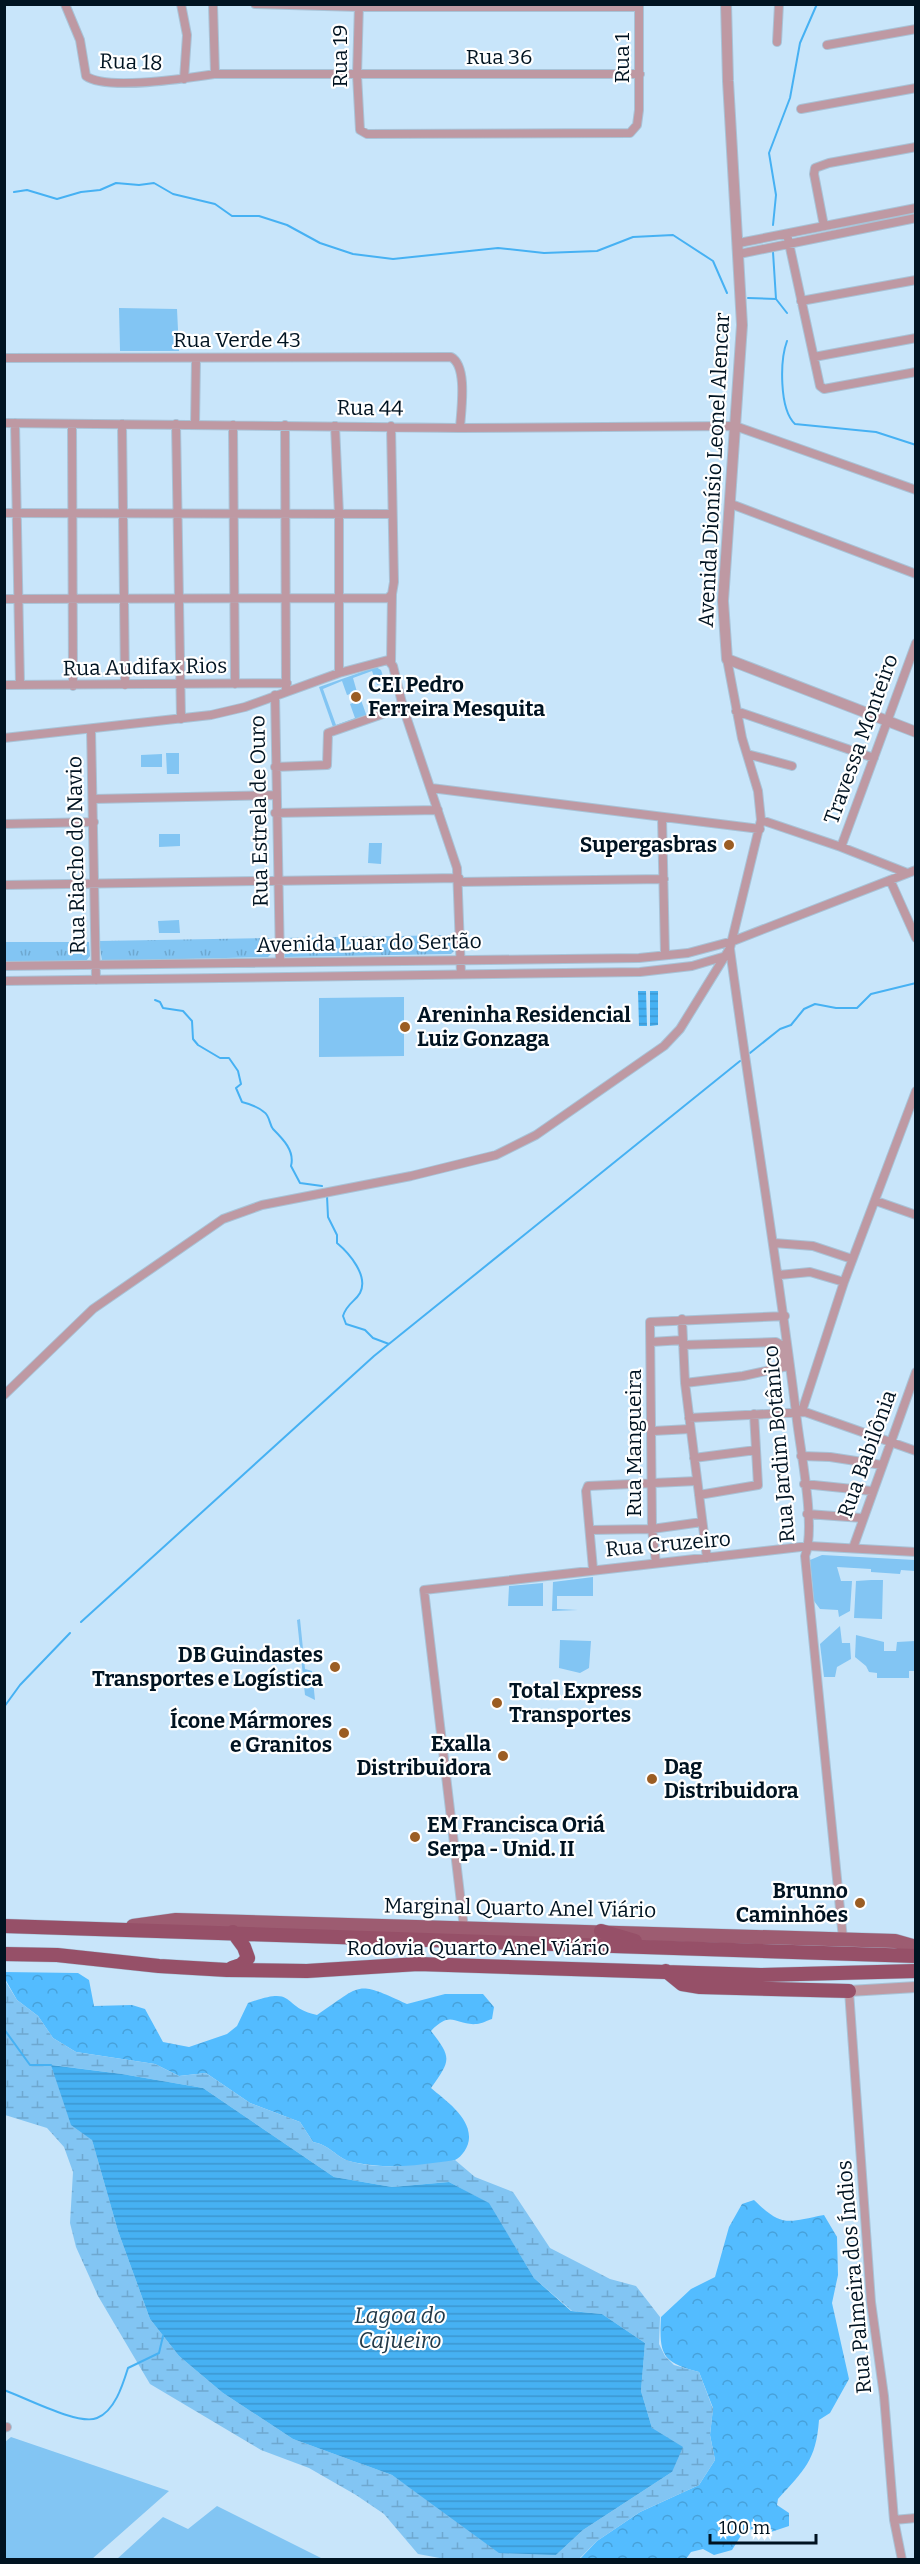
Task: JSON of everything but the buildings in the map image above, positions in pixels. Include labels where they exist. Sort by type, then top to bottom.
[{"type":"highway","name":"Rodovia Quarto Anel Viário","points":[[4,1926],[657,1947],[843,1946],[915,1956]]},
{"type":"highway","points":[[601,1931],[657,1947]]},
{"type":"highway","points":[[227,1970],[241,1965],[248,1958],[244,1947],[233,1932]]},
{"type":"highway","points":[[843,1946],[845,1974]]},
{"type":"highway","name":"Rodovia Quarto Anel Viário","points":[[4,1954],[57,1955],[159,1966],[227,1970],[307,1971],[418,1964],[760,1975],[915,1971]]},
{"type":"highway","points":[[666,1971],[682,1984],[700,1987],[849,1991]]},
{"type":"main road","name":"Marginal Quarto Anel Viário","points":[[122,1928],[176,1920],[601,1931],[843,1946],[895,1941],[915,1947]]},
{"type":"street","name":"Rua 18","points":[[65,4],[80,40],[84,72],[89,78],[153,82],[215,74],[357,75]]},
{"type":"street","points":[[181,4],[186,25],[184,79]]},
{"type":"street","points":[[213,4],[215,74]]},
{"type":"street","points":[[255,4],[639,6]]},
{"type":"street","name":"Avenida Dionísio Leonel Alencar","points":[[4,1395],[93,1309],[223,1219],[273,1203],[465,1164],[503,1152],[536,1135],[664,1046],[680,1029],[729,949],[760,825],[758,791],[736,711],[727,659],[723,616],[741,363],[739,248],[728,89],[726,4]]},
{"type":"street","points":[[777,42],[779,4]]},
{"type":"street","name":"Rua 19","points":[[358,109],[359,6]]},
{"type":"street","name":"Rua 1","points":[[358,109],[358,124],[362,132],[383,134],[630,133],[637,125],[639,110],[639,6]]},
{"type":"street","points":[[827,45],[915,29]]},
{"type":"street","name":"Rua 36","points":[[357,75],[640,75]]},
{"type":"street","points":[[801,109],[915,88]]},
{"type":"street","points":[[824,226],[814,174],[815,168],[828,163],[915,147]]},
{"type":"street","points":[[788,238],[824,226],[915,208]]},
{"type":"street","points":[[739,248],[915,218]]},
{"type":"street","points":[[788,238],[819,385],[824,389],[915,372]]},
{"type":"street","points":[[801,301],[915,280]]},
{"type":"street","points":[[814,357],[915,338]]},
{"type":"street","name":"Rua Verde 43","points":[[4,358],[446,356],[458,362],[462,372],[460,428]]},
{"type":"street","points":[[195,425],[196,358]]},
{"type":"street","name":"Rua 44","points":[[4,423],[460,428],[735,426],[915,490]]},
{"type":"street","points":[[15,423],[19,513],[20,686]]},
{"type":"street","points":[[72,424],[73,686]]},
{"type":"street","points":[[122,424],[126,599],[125,685]]},
{"type":"street","points":[[176,424],[181,718]]},
{"type":"street","points":[[232,425],[235,684]]},
{"type":"street","points":[[285,425],[286,687]]},
{"type":"street","points":[[335,426],[339,514],[339,673]]},
{"type":"street","points":[[391,426],[391,662],[403,707],[459,880],[460,974]]},
{"type":"street","points":[[731,504],[915,573]]},
{"type":"street","points":[[4,513],[392,514]]},
{"type":"street","points":[[4,599],[338,599],[388,598],[392,594]]},
{"type":"street","name":"Travessa Monteiro","points":[[841,847],[915,643]]},
{"type":"street","points":[[727,659],[915,732]]},
{"type":"street","points":[[4,738],[227,711],[275,695],[286,687],[382,660],[391,662]]},
{"type":"street","name":"Rua Audifax Rios","points":[[4,685],[235,684],[286,687]]},
{"type":"street","name":"Rua Estrela de Ouro","points":[[275,695],[275,813],[280,962]]},
{"type":"street","points":[[275,767],[327,765],[328,733],[403,707]]},
{"type":"street","points":[[736,711],[874,758]]},
{"type":"street","name":"Rua Riacho do Navio","points":[[91,729],[96,980]]},
{"type":"street","points":[[747,753],[792,766]]},
{"type":"street","points":[[430,788],[662,817],[760,825],[841,847],[911,872]]},
{"type":"street","points":[[94,799],[275,795]]},
{"type":"street","points":[[275,813],[438,810]]},
{"type":"street","points":[[662,817],[665,955]]},
{"type":"street","points":[[4,824],[94,822]]},
{"type":"street","points":[[729,949],[911,872]]},
{"type":"street","points":[[4,885],[95,886],[664,879]]},
{"type":"street","points":[[890,880],[915,938]]},
{"type":"street","name":"Avenida Luar do Sertão","points":[[4,966],[639,958],[729,949]]},
{"type":"street","name":"Avenida Luar do Sertão","points":[[4,981],[640,972],[693,966],[729,949]]},
{"type":"street","name":"Rua Jardim Botânico","points":[[729,949],[762,1186],[774,1243],[785,1316],[787,1366],[799,1411],[809,1546],[805,1557],[843,1946]]},
{"type":"street","points":[[799,1411],[852,1259],[876,1201],[915,1091]]},
{"type":"street","points":[[876,1201],[915,1215]]},
{"type":"street","points":[[774,1243],[813,1246],[852,1259]]},
{"type":"street","points":[[779,1275],[810,1272],[844,1282]]},
{"type":"street","points":[[707,1558],[685,1383],[682,1319],[785,1316]]},
{"type":"street","name":"Rua Mangueira","points":[[656,1563],[652,1528],[653,1431],[650,1322],[682,1319]]},
{"type":"street","points":[[651,1342],[776,1342],[781,1345],[787,1366],[743,1376],[685,1383]]},
{"type":"street","name":"Rua Babilônia","points":[[852,1548],[915,1372]]},
{"type":"street","points":[[689,1418],[799,1411],[915,1451]]},
{"type":"street","points":[[699,1495],[757,1487],[754,1414]]},
{"type":"street","points":[[653,1431],[690,1429]]},
{"type":"street","points":[[694,1458],[756,1450]]},
{"type":"street","points":[[801,1456],[830,1457],[882,1465]]},
{"type":"street","points":[[592,1569],[586,1491],[588,1486],[697,1481]]},
{"type":"street","points":[[804,1485],[872,1491]]},
{"type":"street","points":[[807,1514],[862,1518]]},
{"type":"street","points":[[590,1530],[652,1528],[702,1522]]},
{"type":"street","name":"Rua Cruzeiro","points":[[464,1928],[424,1590],[809,1546],[915,1552]]},
{"type":"street","points":[[849,1991],[915,1987]]},
{"type":"street","name":"Rua Palmeira dos Índios","points":[[849,1991],[871,2301],[884,2396],[894,2520],[902,2559]]},
{"type":"street","points":[[894,2520],[915,2518]]},
{"type":"green space","points":[[119,308],[177,309],[179,351],[120,351]]},
{"type":"green space","points":[[376,667],[381,670],[385,682],[377,685],[372,671],[353,678],[357,692],[347,695],[342,681],[323,689],[336,725],[355,718],[350,704],[361,700],[366,714],[385,709],[333,727],[319,687]]},
{"type":"green space","points":[[166,753],[179,753],[179,774],[167,774]]},
{"type":"green space","points":[[162,754],[162,767],[141,767],[141,755]]},
{"type":"green space","points":[[159,834],[180,834],[180,846],[159,847]]},
{"type":"green space","points":[[369,843],[382,843],[381,864],[368,863]]},
{"type":"green space","points":[[179,920],[180,933],[159,933],[158,921]]},
{"type":"green space","points":[[455,935],[455,950],[451,954],[285,957],[281,938]]},
{"type":"green space","points":[[272,938],[272,953],[268,957],[102,961],[99,941]]},
{"type":"green space","points":[[4,942],[89,942],[90,956],[86,961],[5,962]]},
{"type":"green space","points":[[404,997],[404,1056],[319,1057],[319,998]]},
{"type":"green space","points":[[822,1555],[915,1560],[915,1571],[901,1570],[900,1574],[837,1567],[841,1581],[852,1581],[850,1611],[839,1617],[838,1610],[820,1609],[814,1601],[810,1560]]},
{"type":"green space","points":[[593,1577],[593,1596],[557,1596],[557,1609],[578,1610],[552,1611],[553,1582]]},
{"type":"green space","points":[[883,1580],[882,1619],[854,1618],[856,1581]]},
{"type":"green space","points":[[543,1583],[543,1606],[508,1606],[509,1586]]},
{"type":"green space","points":[[300,1619],[305,1669],[312,1671],[315,1700],[305,1695],[297,1620]]},
{"type":"green space","points":[[840,1626],[842,1643],[850,1643],[851,1659],[837,1667],[835,1677],[824,1677],[820,1644]]},
{"type":"green space","points":[[856,1635],[884,1642],[884,1651],[896,1651],[897,1642],[915,1641],[915,1671],[909,1671],[909,1678],[877,1678],[877,1673],[869,1672],[866,1666],[855,1657]]},
{"type":"green space","points":[[560,1640],[591,1641],[589,1668],[580,1673],[559,1668]]},
{"type":"green space","points":[[4,1972],[78,1973],[89,1980],[94,2006],[132,2005],[145,2009],[163,2042],[189,2047],[227,2034],[237,2026],[248,2003],[275,1996],[287,1999],[297,2007],[317,2015],[343,1997],[360,1989],[377,1991],[407,2004],[445,1994],[483,1994],[494,2007],[492,2019],[477,2024],[449,2020],[438,2024],[431,2031],[443,2047],[446,2059],[442,2071],[431,2088],[461,2116],[468,2130],[468,2144],[458,2159],[433,2165],[387,2166],[349,2161],[313,2142],[300,2122],[250,2103],[206,2073],[179,2076],[155,2064],[76,2052],[53,2038],[38,2016],[17,2000],[5,1979]]},
{"type":"green space","points":[[4,1979],[17,2000],[38,2016],[53,2038],[76,2052],[155,2064],[179,2076],[206,2073],[250,2103],[300,2122],[313,2142],[349,2161],[388,2166],[455,2160],[475,2177],[513,2192],[550,2248],[610,2279],[636,2286],[660,2317],[659,2344],[665,2356],[674,2365],[699,2372],[713,2409],[710,2435],[715,2460],[699,2485],[640,2512],[597,2541],[579,2559],[445,2559],[418,2554],[384,2514],[356,2495],[309,2468],[261,2450],[150,2384],[98,2296],[76,2247],[70,2223],[73,2172],[64,2147],[47,2128],[5,2115]],"holes":[[[52,2065],[203,2088],[334,2177],[392,2187],[449,2182],[488,2203],[534,2278],[572,2311],[602,2314],[645,2343],[641,2391],[652,2428],[672,2472],[583,2530],[556,2555],[445,2512],[392,2475],[293,2439],[223,2393],[179,2356],[150,2319],[118,2231],[92,2140]]]},
{"type":"green space","points":[[754,2200],[772,2215],[786,2221],[824,2215],[837,2237],[838,2275],[832,2303],[849,2379],[830,2413],[819,2420],[815,2446],[807,2464],[778,2499],[777,2505],[789,2513],[789,2526],[771,2532],[745,2529],[732,2550],[714,2555],[703,2549],[691,2552],[686,2559],[579,2560],[597,2541],[640,2512],[699,2485],[715,2460],[710,2435],[713,2408],[699,2372],[677,2365],[665,2355],[661,2340],[661,2317],[691,2289],[715,2277],[729,2227],[742,2204]]},
{"type":"green space","points":[[11,2437],[169,2491],[92,2559],[5,2559],[5,2442]]},
{"type":"green space","points":[[217,2506],[323,2559],[117,2559],[163,2517],[188,2529]]},
{"type":"water","points":[[638,991],[646,991],[647,1026],[639,1026]]},
{"type":"water","points":[[650,991],[658,991],[658,1025],[650,1026]]},
{"type":"water","name":"Lagoa do Cajueiro","points":[[51,2065],[203,2088],[334,2177],[392,2187],[449,2182],[489,2203],[534,2278],[571,2311],[602,2314],[645,2343],[641,2391],[652,2428],[683,2447],[672,2472],[583,2530],[556,2555],[499,2553],[392,2475],[293,2439],[223,2393],[179,2356],[150,2319],[118,2231],[92,2140],[71,2125]]},
{"type":"waterway","points":[[773,225],[776,195],[769,153],[790,98],[800,43],[817,4]]},
{"type":"waterway","points":[[14,192],[27,190],[57,199],[81,192],[100,190],[116,183],[139,185],[154,183],[173,194],[215,204],[232,216],[259,216],[287,225],[320,243],[353,254],[393,259],[498,248],[544,253],[597,251],[633,237],[673,235],[713,261],[727,293]]},
{"type":"waterway","points":[[773,252],[776,299]]},
{"type":"waterway","points":[[748,298],[776,299],[787,313]]},
{"type":"waterway","points":[[787,341],[782,384],[786,407],[795,424],[876,432],[916,445]]},
{"type":"waterway","points":[[750,1053],[780,1029],[791,1025],[804,1009],[815,1004],[836,1008],[857,1008],[871,994],[916,983]]},
{"type":"waterway","points":[[155,1000],[160,1002],[163,1008],[183,1011],[192,1021],[193,1039],[198,1045],[220,1058],[229,1058],[238,1071],[241,1084],[236,1088],[242,1102],[256,1107],[267,1116],[272,1127],[290,1150],[291,1166],[300,1183],[322,1186]]},
{"type":"waterway","points":[[81,1622],[374,1356],[740,1061]]},
{"type":"waterway","points":[[327,1196],[328,1217],[337,1235],[337,1243],[352,1259],[362,1279],[360,1293],[343,1316],[346,1324],[365,1330],[373,1338],[389,1344]]},
{"type":"waterway","points":[[4,1707],[20,1685],[70,1633]]},
{"type":"waterway","points":[[4,2029],[30,2065],[51,2065]]},
{"type":"waterway","points":[[4,2390],[65,2415],[97,2418],[113,2403],[121,2389],[128,2368],[159,2353],[163,2336]]},
{"type":"place","name":"CEI Pedro Ferreira Mesquita","points":[[356,697]]},
{"type":"place","name":"Supergasbras","points":[[729,845]]},
{"type":"place","name":"Areninha Residencial Luiz Gonzaga","points":[[405,1027]]},
{"type":"place","name":"DB Guindastes Transportes e Logística","points":[[335,1667]]},
{"type":"place","name":"Total Express Transportes","points":[[497,1703]]},
{"type":"place","name":"Ícone Mármores e Granitos","points":[[344,1733]]},
{"type":"place","name":"Exalla Distribuidora","points":[[503,1756]]},
{"type":"place","name":"Dag Distribuidora","points":[[652,1779]]},
{"type":"place","name":"EM Francisca Oriá Serpa - Unid. II","points":[[415,1837]]},
{"type":"place","name":"Brunno Caminhões","points":[[860,1903]]}]
